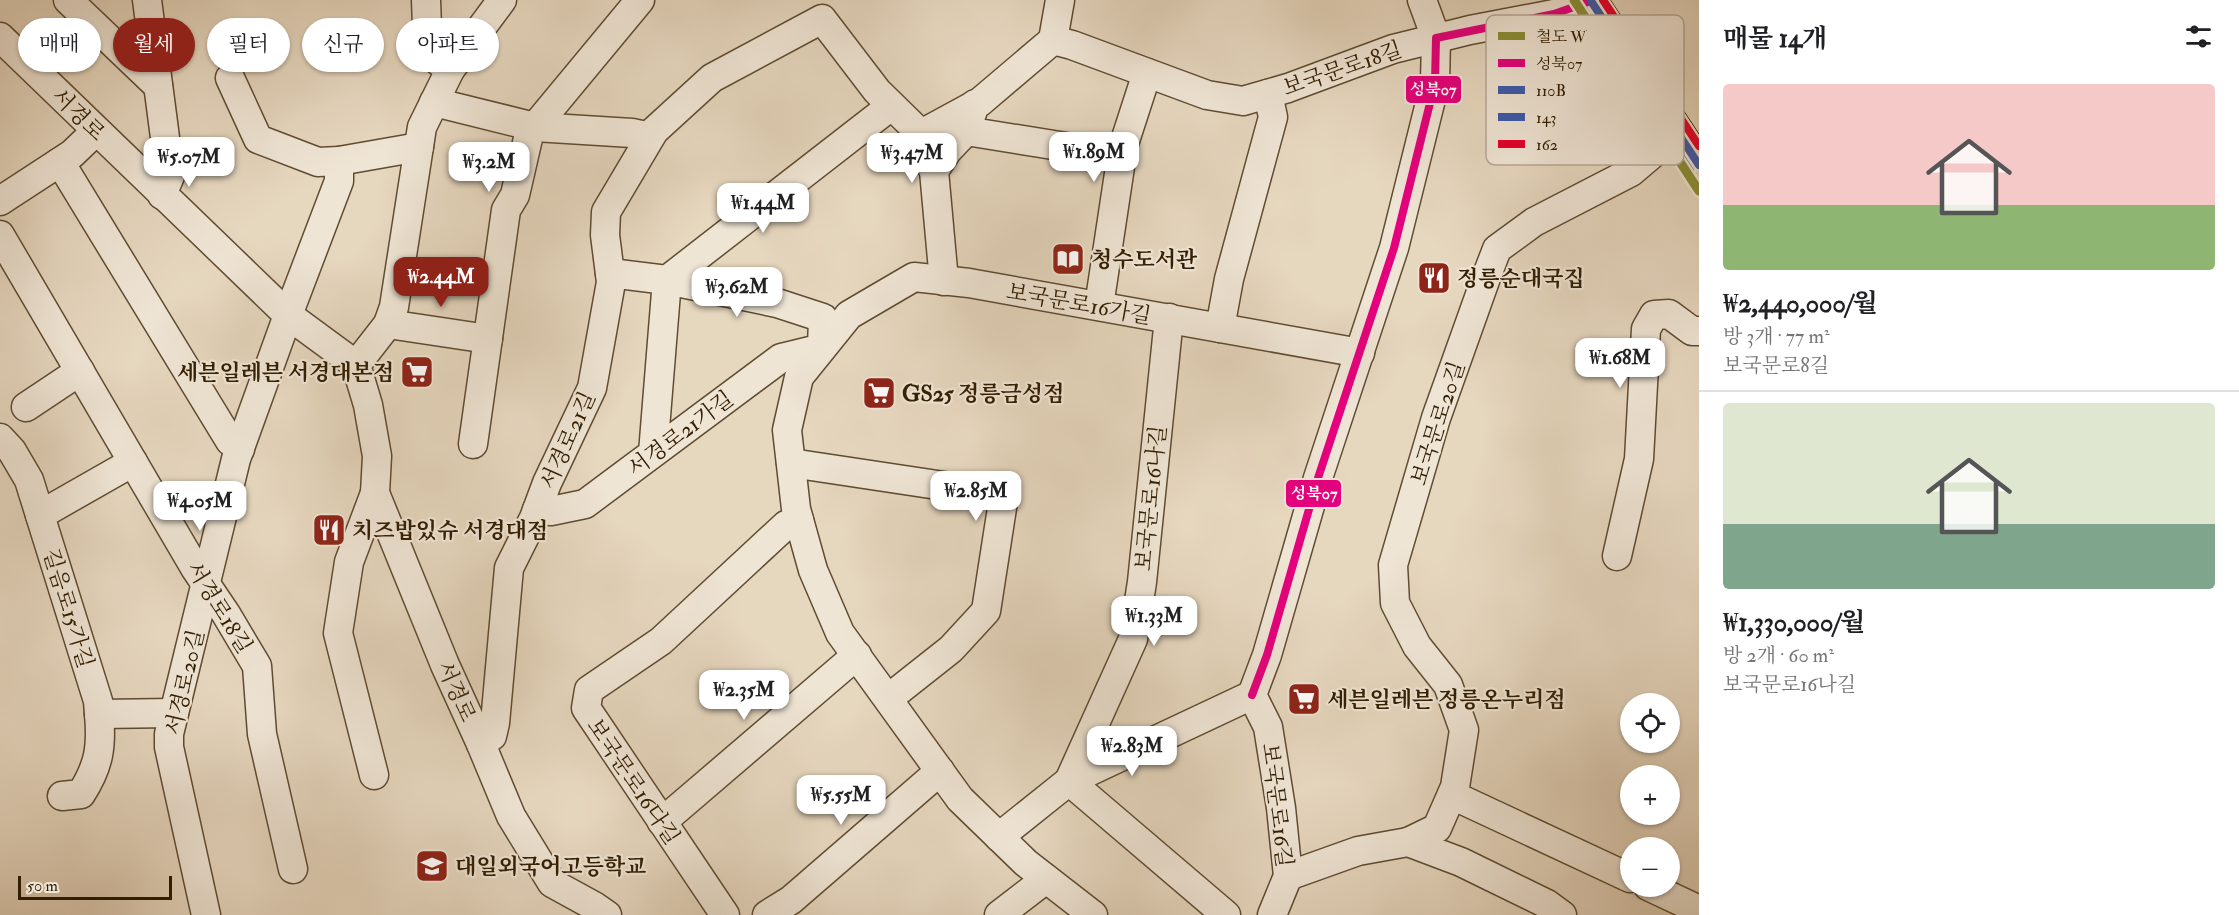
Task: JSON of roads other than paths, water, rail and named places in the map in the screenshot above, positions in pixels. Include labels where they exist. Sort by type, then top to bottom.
[{"type":"main road","points":[[1592,0],[1602,15]]},
{"type":"main road","points":[[1684,143],[1699,165]]},
{"type":"street","points":[[68,0],[158,86]]},
{"type":"street","points":[[147,0],[170,176],[162,195]]},
{"type":"street","points":[[426,0],[427,18]]},
{"type":"street","points":[[489,18],[502,0]]},
{"type":"street","points":[[473,444],[506,210],[515,195],[529,134],[640,0]]},
{"type":"street","points":[[944,280],[934,171],[924,153],[921,134],[975,104],[1053,40],[1060,0]]},
{"type":"street","points":[[999,837],[1069,781],[1252,695],[1267,655],[1318,478],[1394,248],[1435,83],[1436,39],[1422,0]]},
{"type":"street","name":"보국문로18길","points":[[1549,15],[1592,0]]},
{"type":"street","name":"서경로21길","points":[[481,744],[492,736],[495,723],[509,568],[592,388],[611,282],[605,235],[606,212],[654,131],[712,78],[822,19],[877,91],[921,134]]},
{"type":"street","name":"보국문로18길","points":[[1053,40],[1207,95],[1243,101],[1393,49],[1486,27]]},
{"type":"street","name":"서경로","points":[[0,37],[288,315],[356,365],[368,405],[377,456],[375,493],[349,562],[339,633],[374,775]]},
{"type":"street","points":[[356,365],[388,324],[394,307],[422,127],[449,72]]},
{"type":"street","points":[[1099,306],[1122,156],[1147,73]]},
{"type":"street","points":[[230,78],[258,139],[318,162],[339,161],[419,147]]},
{"type":"street","name":"보국문로18길","points":[[1220,328],[1229,279],[1273,117],[1268,94]]},
{"type":"street","points":[[434,102],[536,127],[632,133],[650,137]]},
{"type":"street","points":[[934,171],[948,150],[966,131],[975,104]]},
{"type":"street","points":[[653,453],[667,280],[891,106]]},
{"type":"street","points":[[0,201],[72,154],[96,131]]},
{"type":"street","points":[[966,131],[1122,156]]},
{"type":"street","points":[[288,315],[339,181],[339,161]]},
{"type":"street","points":[[60,162],[230,441],[240,449]]},
{"type":"street","name":"보국문로20길","points":[[1288,876],[1358,851],[1408,842],[1437,828],[1455,787],[1464,730],[1448,685],[1417,646],[1395,603],[1393,565],[1436,418],[1497,249],[1534,222],[1631,172],[1639,165]]},
{"type":"street","name":"서경로18길","points":[[0,235],[206,586],[226,614],[257,666],[262,734],[293,869]]},
{"type":"street","points":[[610,273],[667,280],[777,303],[823,318],[822,348]]},
{"type":"street","name":"보국문로16가길","points":[[1094,915],[1046,879],[960,799],[840,633],[818,580],[799,520],[787,430],[799,377],[849,315],[914,277],[1099,306],[1360,353]]},
{"type":"street","points":[[1617,556],[1639,459],[1646,329],[1654,315],[1669,314],[1692,331],[1699,331]]},
{"type":"street","name":"서경로20길","points":[[206,915],[169,747],[169,734],[240,449],[288,315]]},
{"type":"street","name":"보국문로16나길","points":[[1069,781],[1132,639],[1142,582],[1169,318]]},
{"type":"street","points":[[388,324],[488,339]]},
{"type":"street","name":"서경로21가길","points":[[537,510],[551,511],[585,504],[782,358],[822,348]]},
{"type":"street","points":[[26,408],[80,371]]},
{"type":"street","name":"길음로15가길","points":[[0,438],[12,451],[29,480],[98,701],[102,741],[93,775],[81,794],[62,796]]},
{"type":"street","points":[[40,515],[133,462]]},
{"type":"street","points":[[791,463],[1004,495],[986,611],[951,648],[889,698]]},
{"type":"street","name":"서경로","points":[[375,493],[445,665],[511,816],[552,883],[576,915]]},
{"type":"street","name":"보국문로16다길","points":[[725,915],[586,708],[589,690],[660,641],[786,525],[799,520]]},
{"type":"street","points":[[662,822],[857,655]]},
{"type":"street","name":"보국문로16길","points":[[1252,695],[1268,727],[1281,808],[1288,876],[1272,915]]},
{"type":"street","points":[[99,714],[174,713]]},
{"type":"street","points":[[766,915],[790,900],[940,771]]},
{"type":"street","points":[[1069,781],[1226,915]]},
{"type":"street","points":[[1452,795],[1620,873]]},
{"type":"street","points":[[1408,842],[1461,862],[1547,904],[1562,915]]},
{"type":"street","points":[[1006,913],[1046,879]]},
{"type":"street","name":"서경로","points":[[552,883],[607,915]]},
{"type":"street","points":[[1671,897],[1699,910]]},
{"type":"rail line","name":"W","points":[[1574,0],[1584,15]]},
{"type":"rail line","name":"W","points":[[1682,165],[1699,191]]},
{"type":"place","name":"청수도서관","points":[[1068,259]]},
{"type":"place","name":"정릉순대국집","points":[[1434,278]]},
{"type":"place","name":"세븐일레븐 서경대본점","points":[[417,372]]},
{"type":"place","name":"GS25 정릉금성점","points":[[879,393]]},
{"type":"place","name":"치즈밥있슈 서경대점","points":[[329,530]]},
{"type":"place","name":"세븐일레븐 정릉온누리점","points":[[1304,699]]},
{"type":"place","name":"대일외국어고등학교","points":[[432,866]]}]
